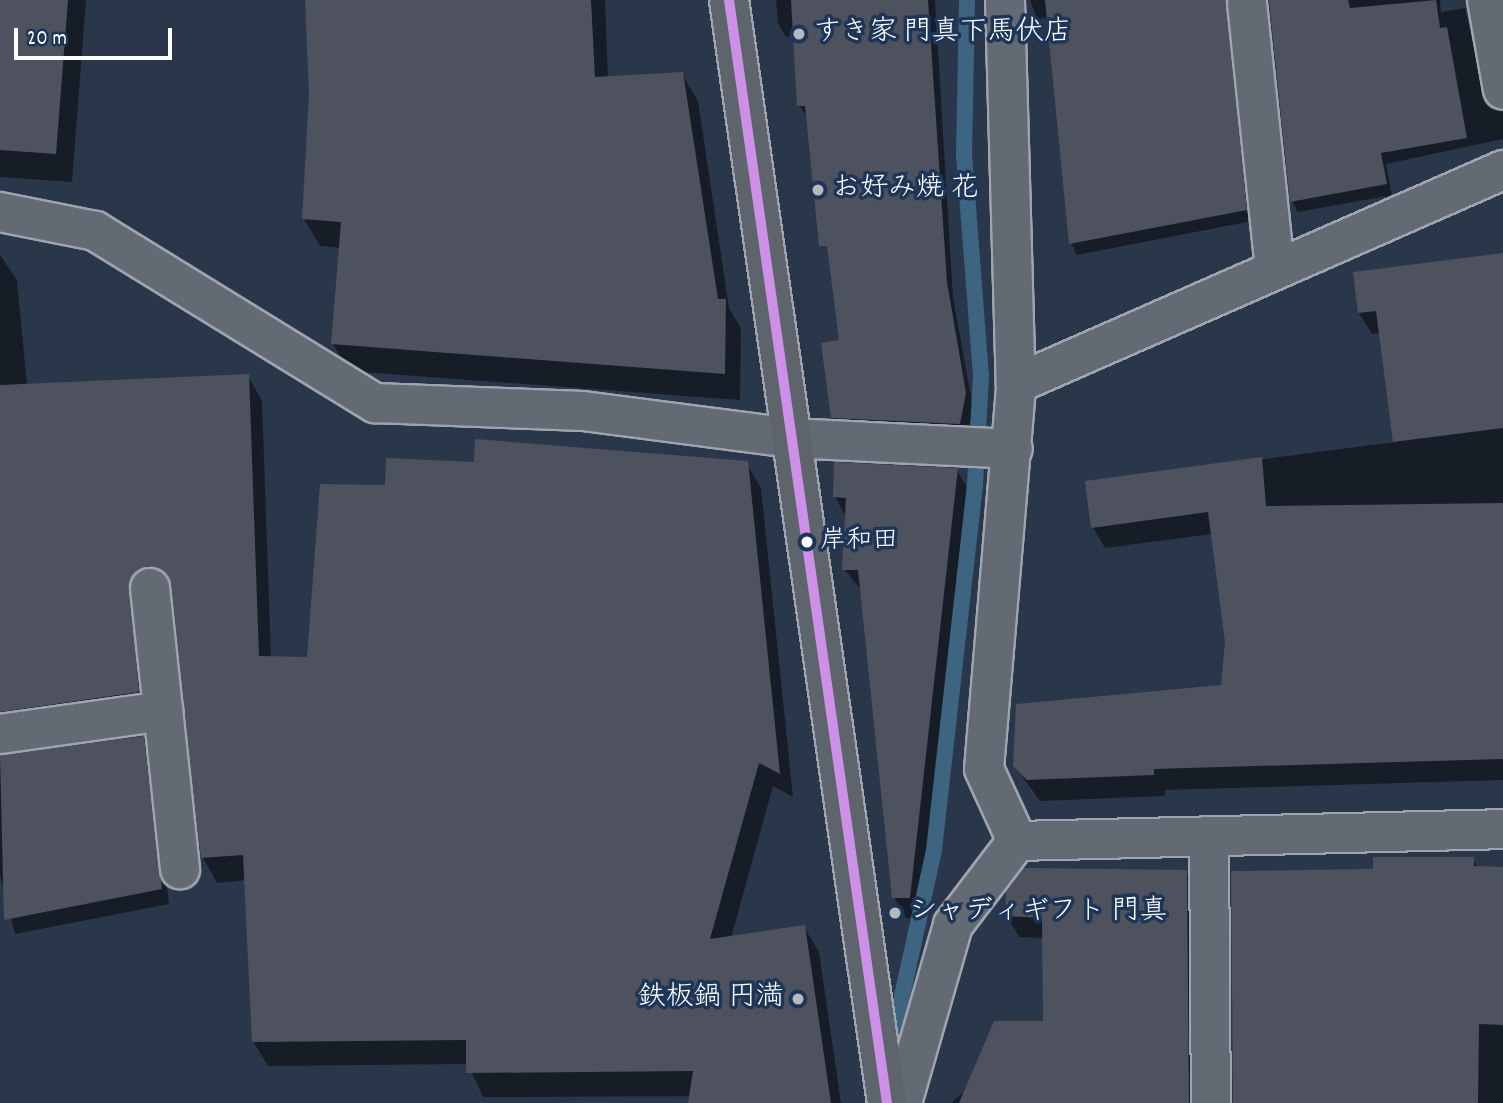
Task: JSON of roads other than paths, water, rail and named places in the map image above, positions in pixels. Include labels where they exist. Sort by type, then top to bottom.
[{"type":"main road","points":[[729,0],[887,1103]]},
{"type":"street","points":[[1004,0],[1016,384],[1013,449],[984,769],[1017,841]]},
{"type":"street","points":[[1487,0],[1503,90]]},
{"type":"street","points":[[1247,3],[1275,270]]},
{"type":"street","points":[[1016,384],[1503,170]]},
{"type":"street","points":[[0,212],[95,231],[375,403],[583,411],[790,438],[1013,449]]},
{"type":"street","points":[[150,588],[180,869]]},
{"type":"street","points":[[0,734],[163,711]]},
{"type":"street","points":[[1017,841],[1503,829]]},
{"type":"street","points":[[1209,836],[1211,1103]]},
{"type":"street","points":[[902,1103],[953,925],[1017,841]]},
{"type":"waterway","points":[[891,1046],[934,850],[975,484],[981,376],[964,156],[967,0]]},
{"type":"place","name":"すき家 門真下馬伏店","points":[[799,34]]},
{"type":"place","name":"お好み焼 花","points":[[818,190]]},
{"type":"place","name":"岸和田","points":[[807,542]]},
{"type":"place","name":"シャディギフト 門真","points":[[895,913]]},
{"type":"place","name":"鉄板鍋 円満","points":[[798,999]]}]
